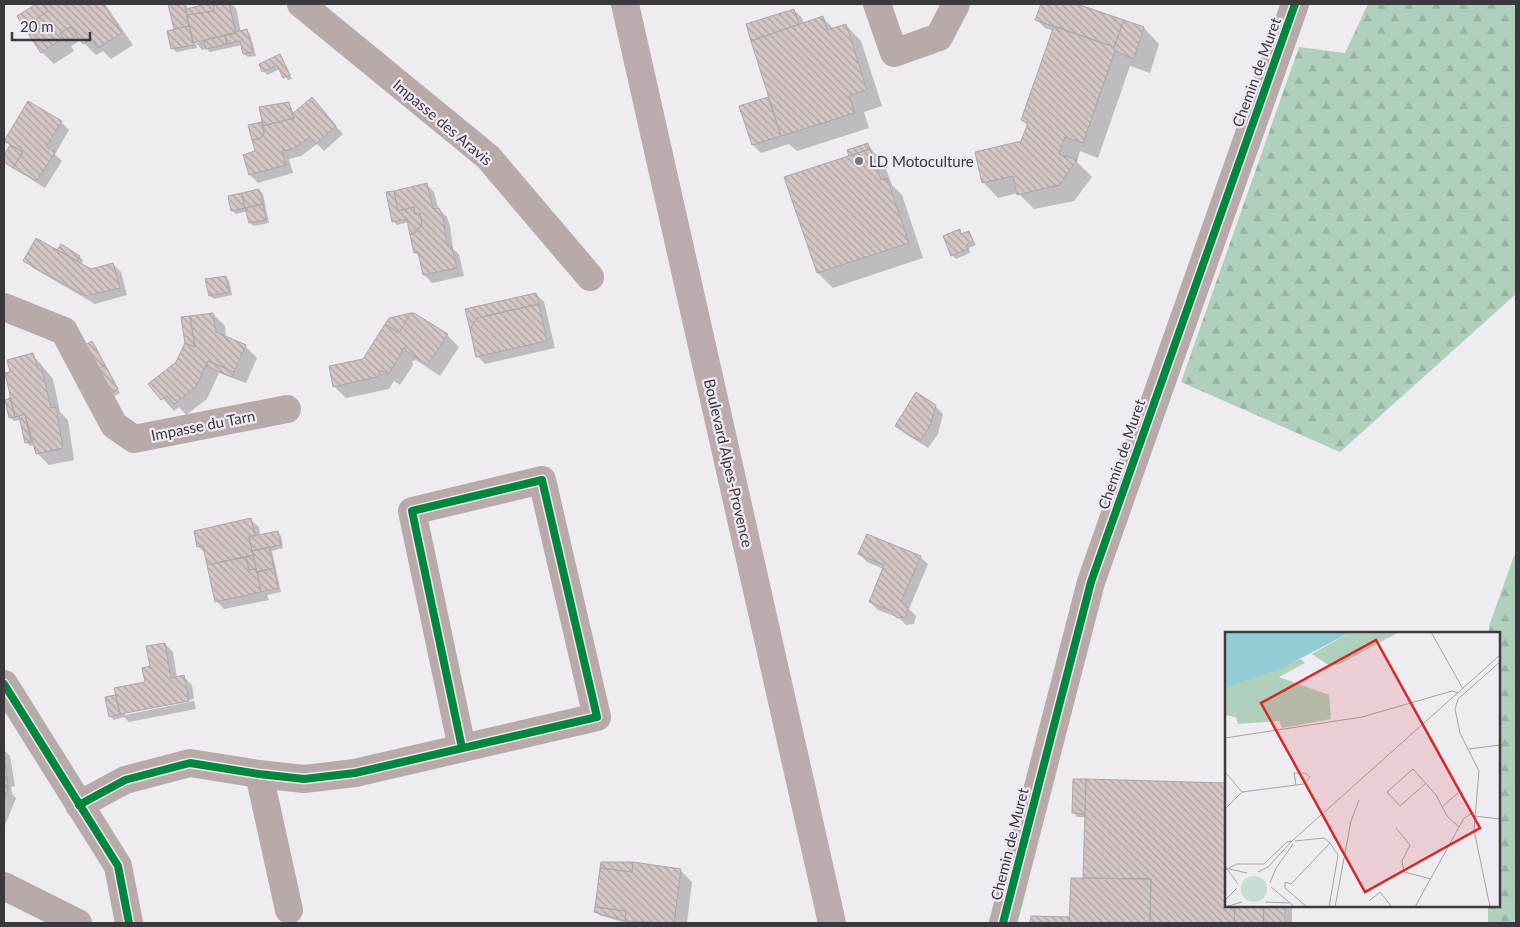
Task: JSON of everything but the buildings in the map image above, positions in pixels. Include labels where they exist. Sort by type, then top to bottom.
[{"type":"main road","name":"Boulevard Alpes-Provence","points":[[625,4],[832,923]]},
{"type":"street","name":"Impasse des Aravis","points":[[302,4],[488,156],[590,277]]},
{"type":"street","points":[[878,4],[894,53],[939,37],[956,4]]},
{"type":"street","name":"Chemin de Muret","points":[[1003,923],[1090,582],[1266,80],[1296,4]]},
{"type":"street","name":"Impasse du Tarn","points":[[4,307],[64,331],[114,425],[134,439],[287,409]]},
{"type":"street","points":[[80,804],[125,780],[190,763],[304,779],[355,773],[597,717],[542,480],[412,511],[462,748]]},
{"type":"street","points":[[4,684],[118,866],[129,923]]},
{"type":"street","points":[[259,774],[288,910]]},
{"type":"street","points":[[4,886],[78,923]]},
{"type":"green space","points":[[1368,4],[1516,4],[1516,294],[1340,452],[1181,382],[1299,47],[1345,53]]},
{"type":"green space","points":[[1516,555],[1516,923],[1488,923],[1488,907],[1500,907],[1500,632],[1489,632],[1489,626],[1514,556]]},
{"type":"cycle path","points":[[1003,923],[1091,582],[1295,4]]},
{"type":"cycle path","points":[[79,805],[125,780],[190,763],[304,779],[355,773],[597,717],[542,480],[412,511],[462,748]]},
{"type":"cycle path","points":[[4,684],[118,866],[129,923]]},
{"type":"place","name":"LD Motoculture","points":[[859,161]]}]
